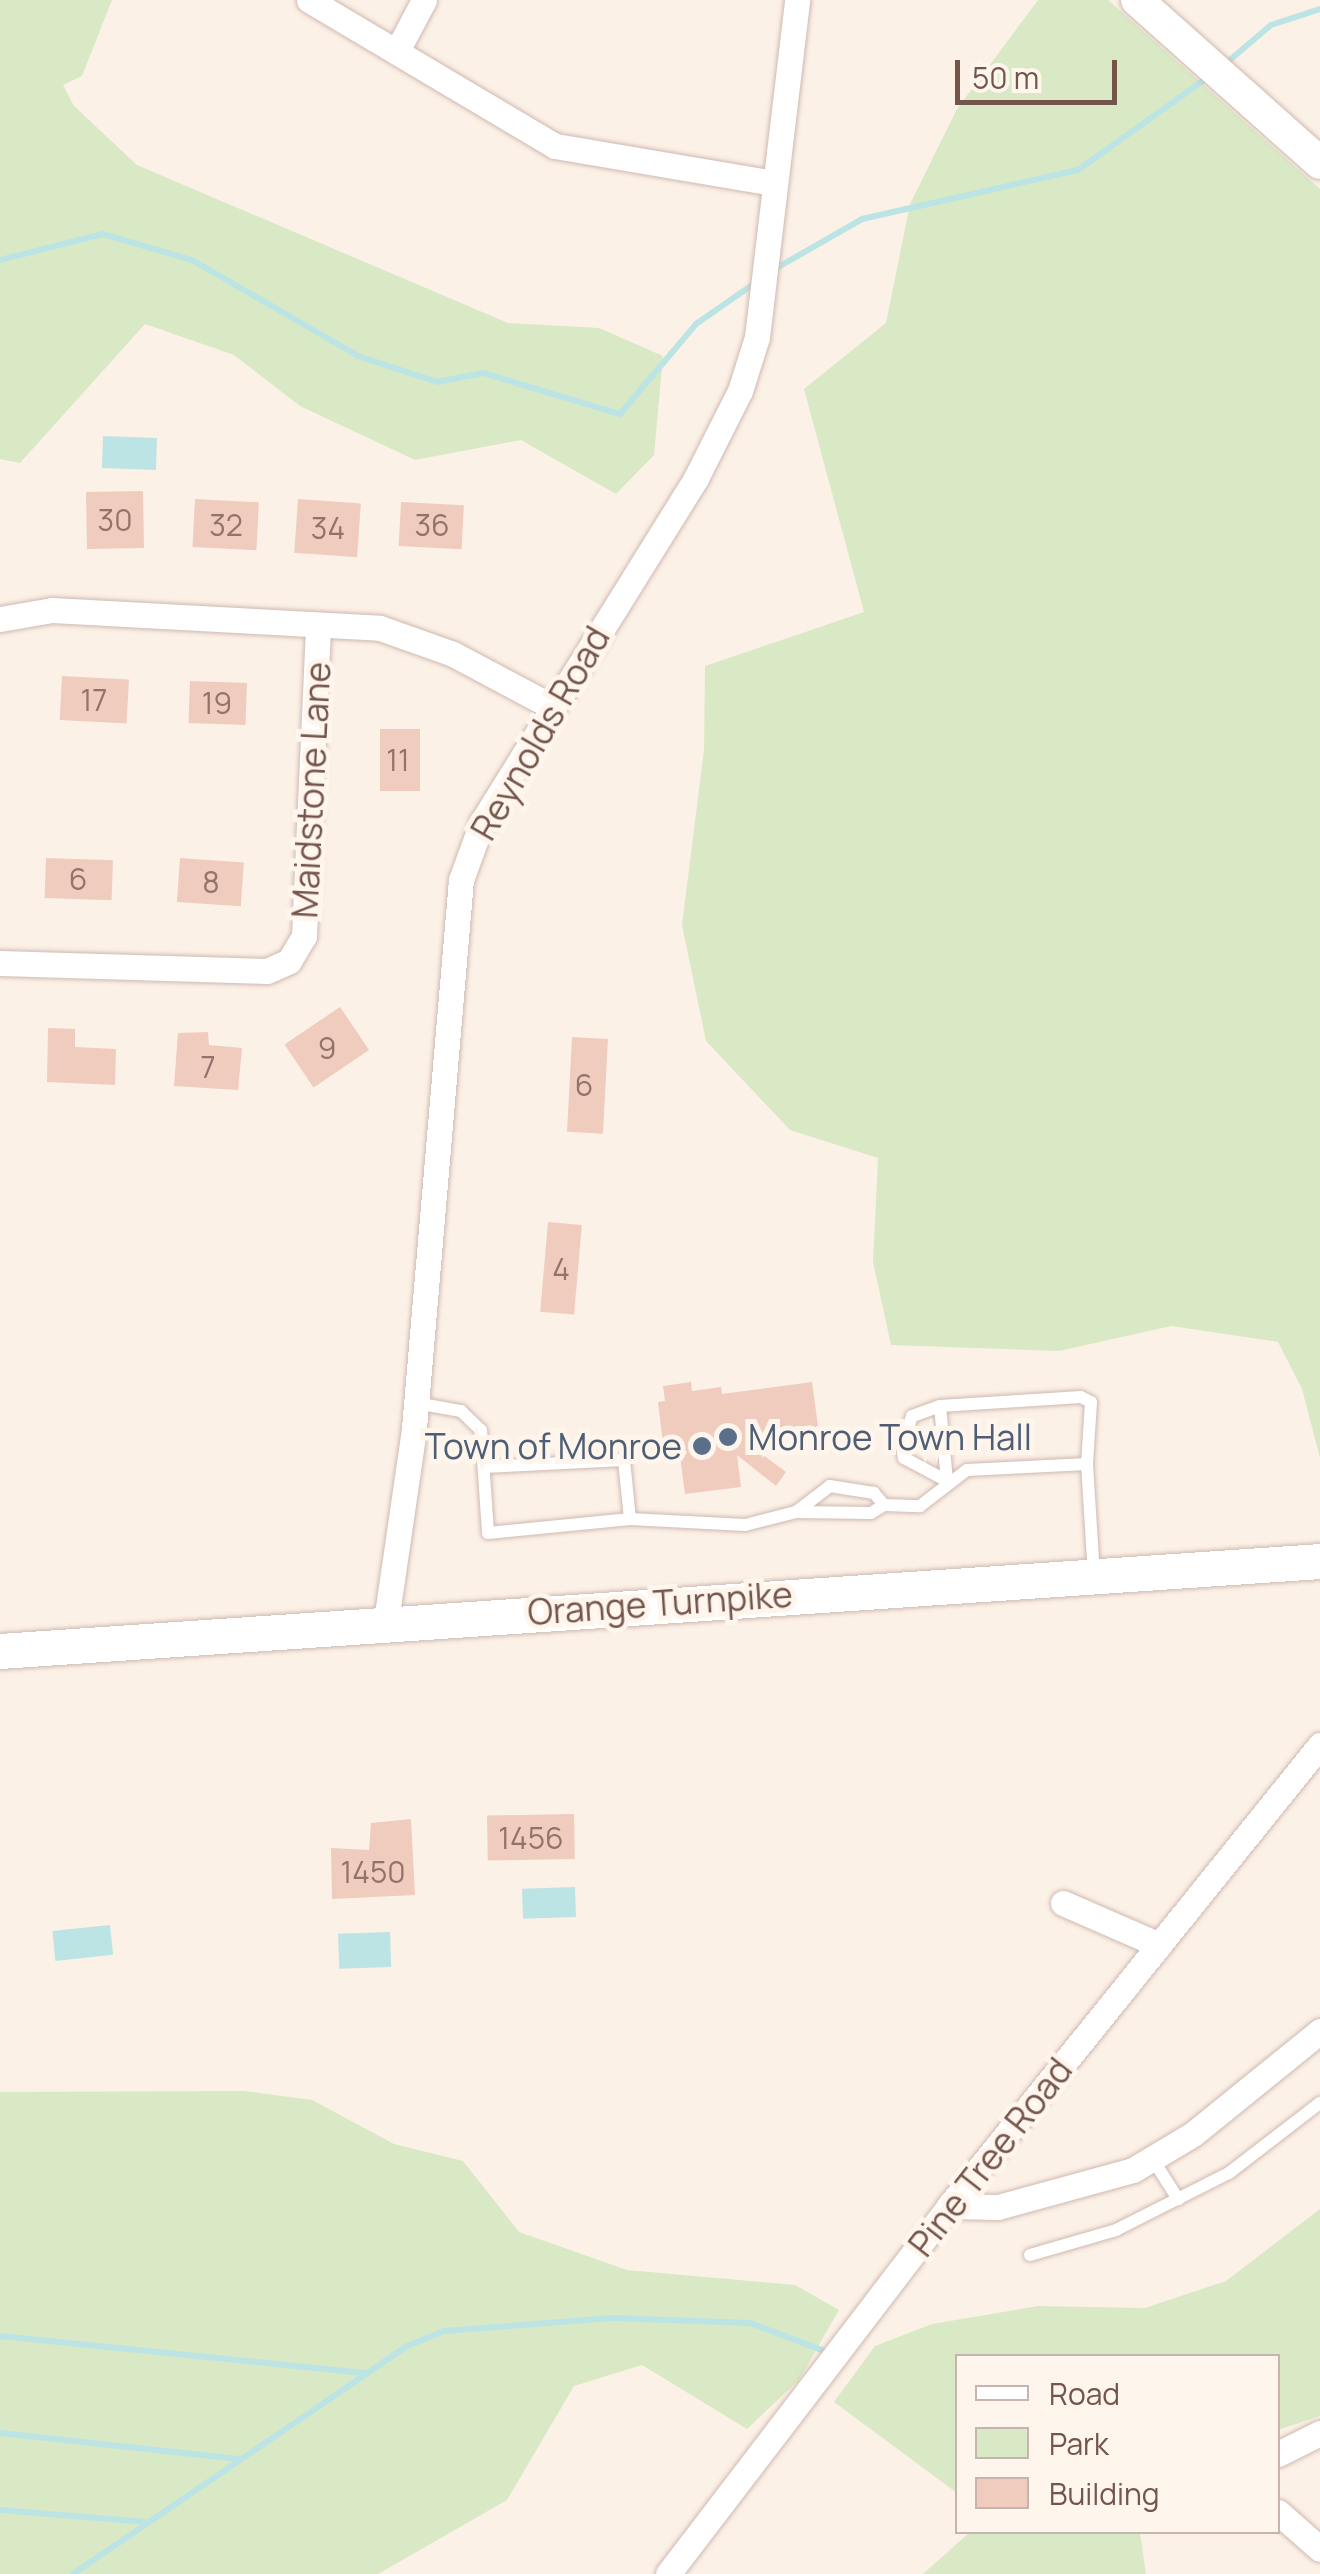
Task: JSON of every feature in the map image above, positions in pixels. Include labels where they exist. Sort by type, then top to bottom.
[{"type":"main road","name":"Orange Turnpike","points":[[0,1650],[386,1621],[1320,1562]]},
{"type":"street","points":[[309,0],[398,49],[555,146],[774,183]]},
{"type":"street","points":[[398,49],[424,0]]},
{"type":"street","name":"Reynolds Road","points":[[386,1621],[416,1403],[461,880],[482,822],[696,478],[740,391],[756,337],[798,0]]},
{"type":"street","points":[[1137,0],[1320,163]]},
{"type":"street","points":[[0,619],[52,610],[380,628],[434,647],[551,706]]},
{"type":"street","name":"Maidstone Lane","points":[[0,963],[267,971],[289,961],[304,936],[318,625]]},
{"type":"street","name":"Pine Tree Road","points":[[668,2574],[949,2206],[1320,1745]]},
{"type":"street","points":[[1062,1903],[1159,1945]]},
{"type":"street","points":[[949,2206],[998,2207],[1118,2176],[1152,2158],[1320,2031]]},
{"type":"street","points":[[1280,2453],[1320,2433]]},
{"type":"street","points":[[1280,2514],[1320,2549]]},
{"type":"lane","points":[[947,1481],[904,1458],[902,1446],[912,1416],[940,1406],[1081,1397],[1091,1402],[1087,1464],[1094,1576]]},
{"type":"lane","points":[[416,1403],[461,1411],[481,1430],[488,1532],[630,1520],[745,1524],[796,1512],[871,1513],[884,1505],[920,1506],[947,1481],[966,1470],[1087,1464]]},
{"type":"lane","points":[[940,1406],[947,1481]]},
{"type":"lane","points":[[484,1467],[624,1460],[630,1520]]},
{"type":"lane","points":[[796,1512],[830,1486],[874,1493],[884,1505]]},
{"type":"lane","points":[[1030,2255],[1116,2230],[1178,2199],[1229,2172],[1320,2103]]},
{"type":"lane","points":[[1152,2158],[1178,2199]]},
{"type":"green space","points":[[0,0],[112,0],[82,76],[63,85],[74,106],[137,165],[508,323],[599,328],[663,356],[654,455],[616,494],[521,440],[415,460],[300,406],[234,355],[145,324],[20,463],[0,459]]},
{"type":"green space","points":[[1038,0],[1108,0],[1320,189],[1320,1458],[1302,1389],[1278,1342],[1171,1326],[1059,1351],[891,1345],[873,1262],[878,1158],[790,1130],[706,1041],[682,925],[704,750],[705,666],[864,612],[804,389],[886,323],[910,204],[957,109]]},
{"type":"green space","points":[[244,2091],[312,2100],[394,2144],[463,2161],[519,2232],[627,2270],[795,2285],[839,2310],[799,2380],[747,2429],[642,2365],[574,2386],[507,2500],[378,2574],[0,2574],[0,2092]]},
{"type":"green space","points":[[1320,2209],[1320,2416],[1280,2429],[1280,2354],[955,2354],[955,2492],[834,2402],[875,2346],[932,2324],[1038,2306],[1145,2308],[1226,2281]]},
{"type":"green space","points":[[968,2534],[1140,2534],[1146,2574],[923,2574]]},
{"type":"water","points":[[103,436],[157,438],[156,470],[102,468]]},
{"type":"water","points":[[575,1887],[576,1917],[523,1919],[522,1889]]},
{"type":"water","points":[[110,1925],[113,1955],[55,1961],[52,1931]]},
{"type":"water","points":[[390,1932],[391,1967],[339,1969],[338,1934]]},
{"type":"building","points":[[143,491],[144,548],[87,549],[86,492]]},
{"type":"building","points":[[195,499],[259,502],[256,550],[192,547]]},
{"type":"building","points":[[298,499],[361,503],[357,557],[294,553]]},
{"type":"building","points":[[401,502],[464,505],[462,549],[399,546]]},
{"type":"building","points":[[62,676],[129,680],[127,723],[60,720]]},
{"type":"building","points":[[190,681],[247,683],[245,725],[189,723]]},
{"type":"building","points":[[380,729],[420,729],[420,791],[380,791]]},
{"type":"building","points":[[46,858],[113,860],[112,900],[45,898]]},
{"type":"building","points":[[180,858],[244,862],[241,906],[177,902]]},
{"type":"building","points":[[340,1007],[369,1050],[314,1088],[284,1044]]},
{"type":"building","points":[[48,1028],[75,1029],[75,1047],[116,1049],[115,1085],[47,1082]]},
{"type":"building","points":[[208,1032],[209,1045],[242,1048],[238,1090],[174,1086],[178,1033]]},
{"type":"building","points":[[572,1037],[608,1039],[603,1134],[567,1132]]},
{"type":"building","points":[[548,1222],[582,1225],[574,1315],[540,1312]]},
{"type":"building","name":"Monroe Town Hall","points":[[691,1382],[692,1391],[721,1387],[722,1394],[812,1382],[819,1433],[747,1443],[786,1472],[776,1486],[737,1455],[741,1487],[685,1494],[679,1449],[664,1451],[658,1402],[665,1401],[663,1386]]},
{"type":"building","points":[[574,1814],[575,1859],[488,1861],[487,1816]]},
{"type":"building","points":[[411,1819],[415,1895],[332,1899],[331,1848],[369,1850],[371,1823]]},
{"type":"waterway","points":[[1224,65],[1271,25],[1320,9]]},
{"type":"waterway","points":[[773,270],[862,219],[1078,170],[1210,76]]},
{"type":"waterway","points":[[0,260],[103,234],[192,260],[358,356],[437,382],[483,373],[620,414],[696,324],[755,283]]},
{"type":"waterway","points":[[73,2574],[407,2346],[444,2331],[613,2318],[750,2323],[822,2350]]},
{"type":"waterway","points":[[0,2336],[367,2373]]},
{"type":"waterway","points":[[0,2433],[239,2459]]},
{"type":"waterway","points":[[0,2510],[147,2522]]},
{"type":"place","name":"Monroe Town Hall","points":[[728,1437]]},
{"type":"place","name":"Town of Monroe","points":[[702,1446]]}]
